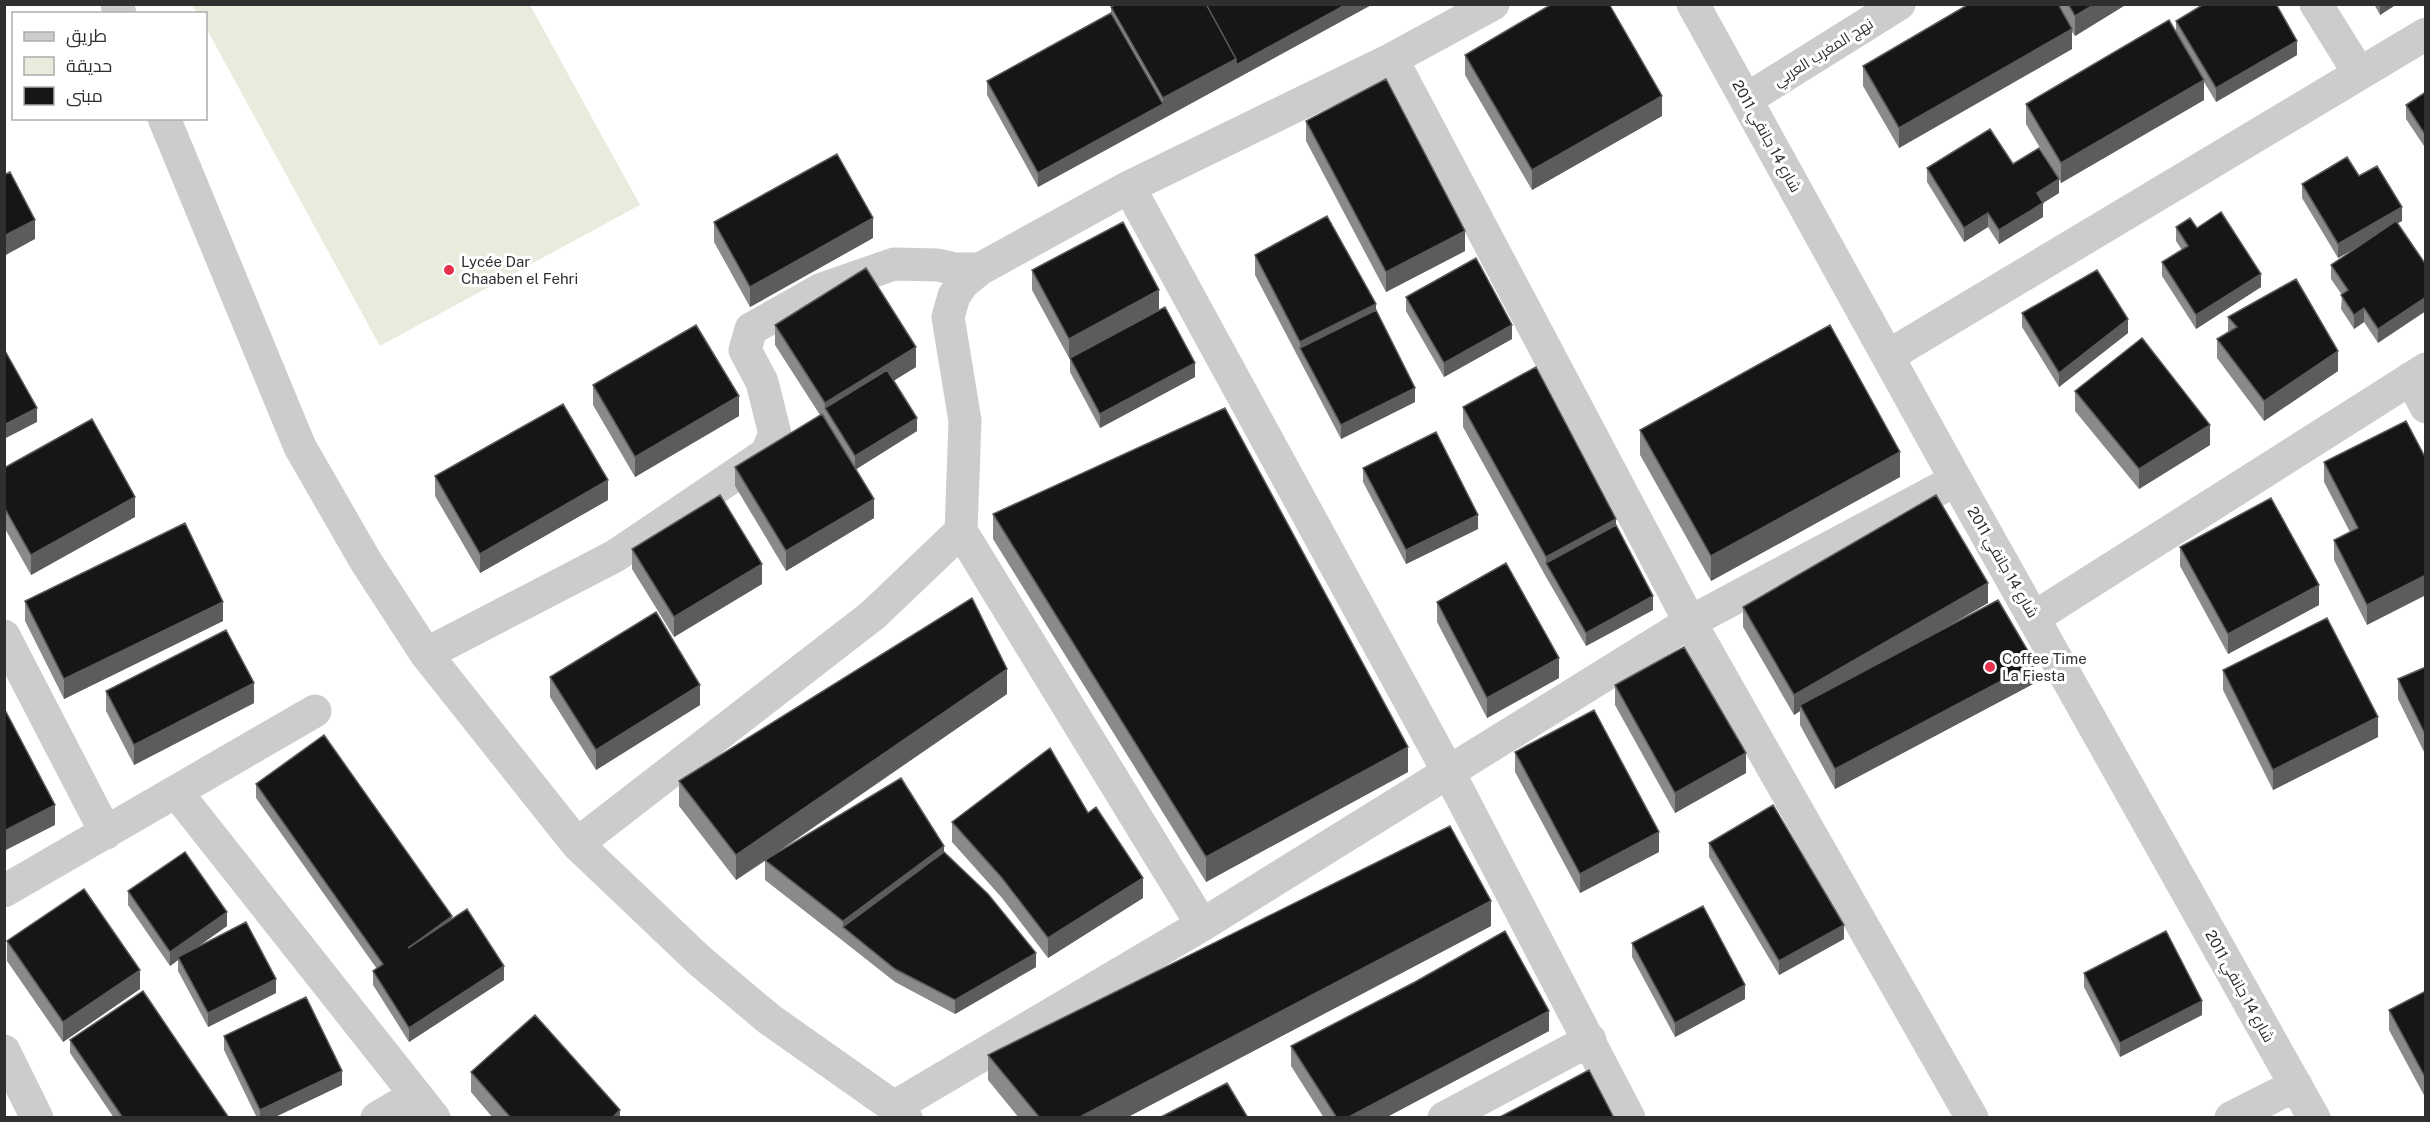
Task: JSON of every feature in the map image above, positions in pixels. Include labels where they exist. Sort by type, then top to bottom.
[{"type":"street","points":[[1202,925],[961,531],[965,421],[948,317],[954,296],[963,283],[980,269],[1129,187],[1392,59],[1493,4]]},
{"type":"street","name":"شارع 14 جانفي 2011","points":[[1693,4],[1956,480],[2035,617],[2314,1118]]},
{"type":"street","name":"نهج المغرب العربي","points":[[1747,99],[1899,4]]},
{"type":"street","points":[[2316,4],[2359,73]]},
{"type":"street","points":[[1888,356],[2426,34]]},
{"type":"street","points":[[1392,59],[1690,622],[1972,1118]]},
{"type":"street","points":[[165,120],[300,447],[365,560],[426,654],[577,844],[700,961],[760,1011],[900,1112],[1690,622],[1956,480]]},
{"type":"street","points":[[1129,187],[1449,773],[1629,1118]]},
{"type":"street","points":[[426,654],[615,556],[766,454],[775,434],[762,382],[745,350],[750,328],[822,289],[894,264],[980,269]]},
{"type":"street","points":[[2035,617],[2418,373],[2426,407]]},
{"type":"street","points":[[577,844],[873,615],[961,531]]},
{"type":"street","points":[[4,636],[106,833]]},
{"type":"street","points":[[4,891],[177,793],[315,711]]},
{"type":"street","points":[[177,793],[425,1106],[377,1118]]},
{"type":"street","points":[[1444,1118],[1590,1040]]},
{"type":"street","points":[[4,1051],[33,1116]]},
{"type":"street","points":[[2231,1118],[2296,1085]]},
{"type":"green space","points":[[192,5],[530,5],[640,205],[380,346],[207,30],[207,12],[196,12]]},
{"type":"building","points":[[1116,4],[1206,4],[1236,59],[1163,98],[1111,7]]},
{"type":"building","points":[[1206,4],[1347,4],[1236,65],[1236,59]]},
{"type":"building","points":[[1552,4],[1609,4],[1662,96],[1532,170],[1465,55]]},
{"type":"building","points":[[1969,4],[2058,4],[2072,29],[1899,128],[1863,66]]},
{"type":"building","points":[[2068,4],[2095,4],[2075,16]]},
{"type":"building","points":[[2204,4],[2276,4],[2297,41],[2216,88],[2176,21]]},
{"type":"building","points":[[1111,13],[1163,104],[1038,173],[987,81]]},
{"type":"building","points":[[2169,20],[2204,80],[2061,163],[2026,104]]},
{"type":"building","points":[[1386,79],[1465,231],[1386,272],[1306,121]]},
{"type":"building","points":[[2426,92],[2426,136],[2406,105]]},
{"type":"building","points":[[1990,129],[2013,164],[2039,148],[2059,179],[2037,193],[2043,203],[1999,230],[1988,213],[1964,228],[1927,168]]},
{"type":"building","points":[[837,154],[873,218],[750,287],[714,222]]},
{"type":"building","points":[[2347,157],[2359,176],[2377,166],[2402,207],[2338,244],[2302,184]]},
{"type":"building","points":[[10,172],[35,220],[4,236],[4,175]]},
{"type":"building","points":[[2221,212],[2261,274],[2196,315],[2162,262],[2188,246],[2176,227],[2190,218],[2197,228]]},
{"type":"building","points":[[1327,216],[1376,304],[1300,342],[1255,255]]},
{"type":"building","points":[[2396,221],[2426,265],[2426,297],[2378,329],[2364,308],[2354,315],[2341,295],[2348,290],[2331,265]]},
{"type":"building","points":[[1123,222],[1159,290],[1069,339],[1032,270]]},
{"type":"building","points":[[1476,258],[1512,325],[1444,363],[1406,297]]},
{"type":"building","points":[[866,268],[916,347],[825,403],[775,325]]},
{"type":"building","points":[[2097,270],[2128,319],[2059,373],[2022,313]]},
{"type":"building","points":[[2296,279],[2338,351],[2264,401],[2217,339],[2237,327],[2228,317]]},
{"type":"building","points":[[1165,307],[1195,363],[1100,414],[1070,358]]},
{"type":"building","points":[[1376,310],[1415,388],[1341,425],[1300,348]]},
{"type":"building","points":[[696,325],[739,396],[635,457],[593,385]]},
{"type":"building","points":[[1830,325],[1900,452],[1711,556],[1640,430]]},
{"type":"building","points":[[2142,338],[2210,425],[2139,469],[2075,391]]},
{"type":"building","points":[[4,349],[37,408],[4,425]]},
{"type":"building","points":[[1536,367],[1616,519],[1546,557],[1463,407]]},
{"type":"building","points":[[887,370],[917,418],[855,456],[825,408]]},
{"type":"building","points":[[563,404],[608,480],[480,554],[435,476]]},
{"type":"building","points":[[1225,408],[1408,747],[1206,857],[993,514]]},
{"type":"building","points":[[822,414],[874,499],[786,551],[735,467]]},
{"type":"building","points":[[92,419],[135,497],[31,555],[4,507],[4,468]]},
{"type":"building","points":[[2406,421],[2426,459],[2426,575],[2367,605],[2334,540],[2358,528],[2324,462]]},
{"type":"building","points":[[1436,432],[1478,515],[1406,550],[1363,468]]},
{"type":"building","points":[[720,495],[762,564],[674,617],[632,549]]},
{"type":"building","points":[[1936,495],[1988,583],[1794,695],[1743,607]]},
{"type":"building","points":[[2271,498],[2319,585],[2228,634],[2180,547]]},
{"type":"building","points":[[185,523],[223,602],[64,679],[25,601]]},
{"type":"building","points":[[1616,525],[1653,596],[1586,633],[1546,563]]},
{"type":"building","points":[[1506,563],[1559,658],[1487,698],[1437,602]]},
{"type":"building","points":[[972,598],[1007,669],[736,855],[679,781]]},
{"type":"building","points":[[1998,600],[2035,663],[1835,769],[1800,705]]},
{"type":"building","points":[[656,612],[700,685],[596,750],[550,677]]},
{"type":"building","points":[[2327,618],[2378,717],[2273,770],[2223,670]]},
{"type":"building","points":[[226,630],[254,683],[134,745],[106,691]]},
{"type":"building","points":[[1684,647],[1746,753],[1675,793],[1615,685]]},
{"type":"building","points":[[2426,667],[2426,736],[2398,679]]},
{"type":"building","points":[[4,708],[55,805],[4,831]]},
{"type":"building","points":[[1594,710],[1659,832],[1580,874],[1515,752]]},
{"type":"building","points":[[324,735],[452,916],[408,948],[467,909],[504,966],[409,1028],[373,971],[383,964],[256,784]]},
{"type":"building","points":[[1050,748],[1088,813],[1096,807],[1143,878],[1048,938],[1002,878],[952,822]]},
{"type":"building","points":[[901,778],[944,846],[843,921],[765,860]]},
{"type":"building","points":[[1773,805],[1844,925],[1779,961],[1709,843]]},
{"type":"building","points":[[1450,826],[1491,901],[1078,1118],[1040,1118],[988,1055]]},
{"type":"building","points":[[185,852],[227,912],[170,952],[128,891]]},
{"type":"building","points":[[944,852],[988,894],[1036,953],[955,1000],[895,969],[843,927]]},
{"type":"building","points":[[84,889],[140,970],[63,1022],[7,941]]},
{"type":"building","points":[[1703,906],[1745,985],[1675,1023],[1632,943]]},
{"type":"building","points":[[246,922],[276,979],[208,1013],[178,957]]},
{"type":"building","points":[[1505,931],[1549,1011],[1347,1118],[1337,1118],[1291,1046],[1415,982]]},
{"type":"building","points":[[2166,931],[2202,1001],[2120,1043],[2084,973]]},
{"type":"building","points":[[143,991],[229,1118],[123,1118],[70,1040]]},
{"type":"building","points":[[2426,991],[2426,1079],[2389,1010]]},
{"type":"building","points":[[306,997],[342,1071],[260,1110],[224,1036]]},
{"type":"building","points":[[535,1015],[620,1110],[612,1118],[511,1118],[471,1072]]},
{"type":"building","points":[[1589,1070],[1614,1118],[1498,1118]]},
{"type":"building","points":[[1227,1083],[1248,1118],[1159,1118]]},
{"type":"place","name":"Lycée Dar Chaaben el Fehri","points":[[449,270]]},
{"type":"place","name":"Coffee Time La Fiesta","points":[[1990,667]]}]
